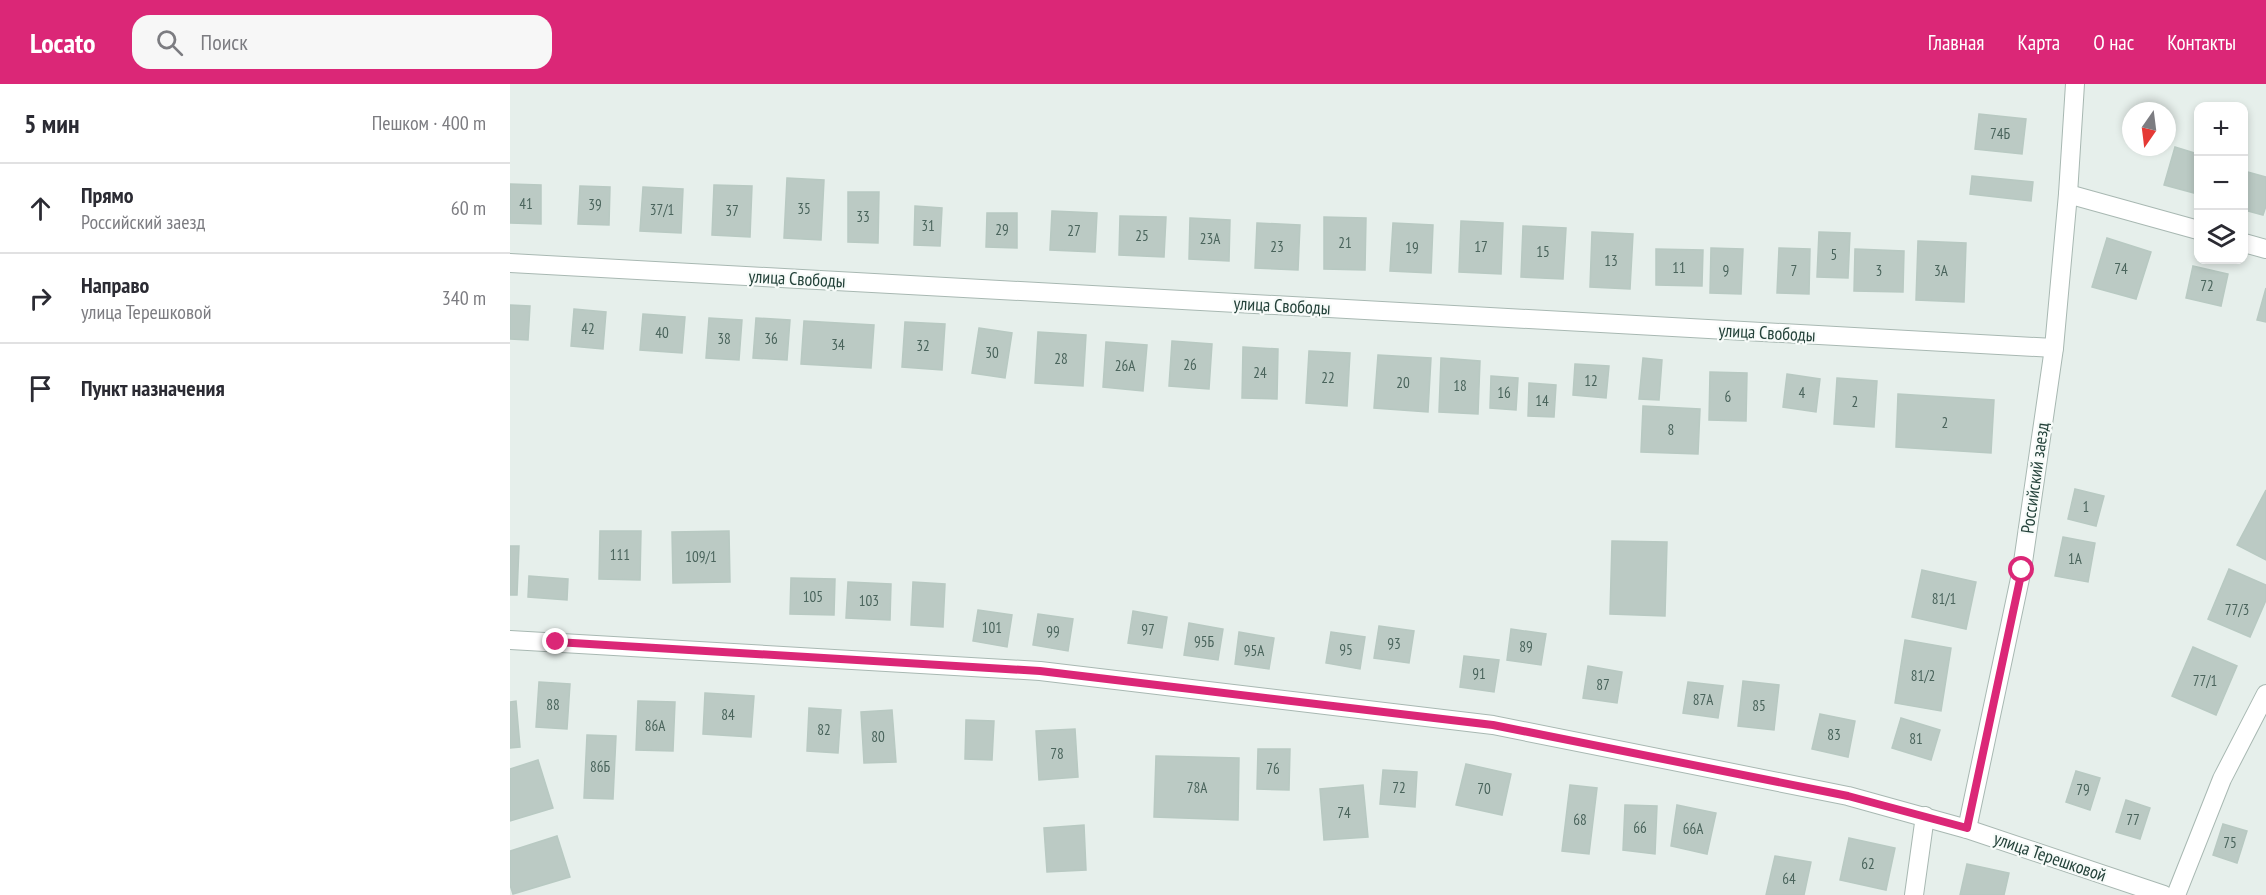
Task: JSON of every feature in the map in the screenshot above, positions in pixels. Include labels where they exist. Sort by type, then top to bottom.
[{"type":"street","name":"Российский заезд","points":[[1967,828],[2022,570],[2054,348],[2075,84]]},
{"type":"street","points":[[2068,194],[2194,229]]},
{"type":"street","points":[[2248,244],[2266,249]]},
{"type":"street","name":"улица Свободы","points":[[510,263],[2054,348]]},
{"type":"street","name":"улица Терешковой","points":[[510,640],[1040,671],[1493,725],[1848,796],[1967,828],[2164,895]]},
{"type":"street","points":[[2176,895],[2222,779],[2266,694]]},
{"type":"street","points":[[1914,895],[1925,816]]},
{"type":"building","points":[[1979,114],[2026,119],[2022,154],[1975,149]]},
{"type":"building","points":[[2176,147],[2194,153],[2194,193],[2164,185],[2172,156],[2176,156]]},
{"type":"building","points":[[2248,172],[2266,177],[2266,206],[2263,215],[2248,211]]},
{"type":"building","points":[[1972,176],[2033,182],[2031,201],[1970,194]]},
{"type":"building","points":[[787,178],[824,180],[821,240],[784,238]]},
{"type":"building","points":[[510,184],[541,185],[541,224],[510,223]]},
{"type":"building","points":[[714,185],[752,186],[750,237],[712,235]]},
{"type":"building","points":[[580,186],[610,187],[609,225],[578,224]]},
{"type":"building","points":[[643,187],[683,189],[681,233],[640,231]]},
{"type":"building","points":[[848,192],[879,192],[878,243],[848,242]]},
{"type":"building","points":[[915,206],[942,208],[940,246],[914,245]]},
{"type":"building","points":[[1052,211],[1097,213],[1095,252],[1050,250]]},
{"type":"building","points":[[987,213],[1017,213],[1017,248],[986,247]]},
{"type":"building","points":[[1120,216],[1166,217],[1164,257],[1119,255]]},
{"type":"building","points":[[1324,217],[1366,218],[1365,270],[1324,269]]},
{"type":"building","points":[[1190,218],[1230,220],[1229,261],[1189,259]]},
{"type":"building","points":[[1461,221],[1503,223],[1501,274],[1459,272]]},
{"type":"building","points":[[1257,223],[1300,225],[1298,270],[1255,268]]},
{"type":"building","points":[[1393,223],[1433,225],[1431,273],[1390,271]]},
{"type":"building","points":[[1523,226],[1566,228],[1563,279],[1521,277]]},
{"type":"building","points":[[1592,232],[1633,234],[1630,289],[1590,287]]},
{"type":"building","points":[[1819,232],[1850,233],[1848,278],[1817,277]]},
{"type":"building","points":[[2107,238],[2151,252],[2136,299],[2092,287]]},
{"type":"building","points":[[1918,241],[1966,243],[1964,302],[1916,300]]},
{"type":"building","points":[[1711,248],[1743,249],[1741,294],[1710,293]]},
{"type":"building","points":[[1779,248],[1810,249],[1809,294],[1777,293]]},
{"type":"building","points":[[1656,249],[1703,250],[1702,286],[1656,285]]},
{"type":"building","points":[[1855,249],[1904,251],[1903,292],[1854,291]]},
{"type":"building","points":[[2193,266],[2228,274],[2221,306],[2186,298]]},
{"type":"building","points":[[2266,288],[2266,322],[2257,320]]},
{"type":"building","points":[[510,305],[530,306],[528,340],[510,339]]},
{"type":"building","points":[[574,309],[606,312],[603,349],[571,346]]},
{"type":"building","points":[[643,314],[685,317],[682,353],[640,350]]},
{"type":"building","points":[[709,318],[742,320],[739,360],[706,358]]},
{"type":"building","points":[[756,318],[790,320],[787,360],[753,358]]},
{"type":"building","points":[[804,321],[874,325],[871,368],[801,364]]},
{"type":"building","points":[[905,322],[945,324],[942,370],[902,367]]},
{"type":"building","points":[[979,328],[1012,333],[1005,378],[972,373]]},
{"type":"building","points":[[1038,332],[1086,335],[1083,386],[1035,383]]},
{"type":"building","points":[[1172,341],[1212,344],[1209,389],[1169,386]]},
{"type":"building","points":[[1106,342],[1147,345],[1143,391],[1103,387]]},
{"type":"building","points":[[1243,347],[1278,349],[1277,399],[1242,398]]},
{"type":"building","points":[[1309,351],[1350,353],[1347,406],[1306,403]]},
{"type":"building","points":[[1378,355],[1431,358],[1428,412],[1374,408]]},
{"type":"building","points":[[1441,358],[1480,361],[1478,414],[1439,412]]},
{"type":"building","points":[[1643,358],[1662,360],[1659,400],[1639,399]]},
{"type":"building","points":[[1575,364],[1609,366],[1606,398],[1573,395]]},
{"type":"building","points":[[1710,372],[1747,373],[1746,421],[1709,420]]},
{"type":"building","points":[[1787,374],[1820,379],[1816,412],[1783,407]]},
{"type":"building","points":[[1491,376],[1518,378],[1516,410],[1490,408]]},
{"type":"building","points":[[1837,378],[1877,381],[1874,427],[1834,424]]},
{"type":"building","points":[[1529,383],[1556,385],[1554,417],[1528,416]]},
{"type":"building","points":[[1898,394],[1994,400],[1991,453],[1896,447]]},
{"type":"building","points":[[1643,406],[1700,409],[1698,454],[1641,452]]},
{"type":"building","points":[[2075,489],[2104,496],[2096,526],[2068,519]]},
{"type":"building","points":[[2266,490],[2266,560],[2237,545]]},
{"type":"building","points":[[600,531],[641,531],[640,580],[599,579]]},
{"type":"building","points":[[729,531],[730,582],[673,583],[672,532]]},
{"type":"building","points":[[2063,537],[2095,543],[2088,582],[2055,576]]},
{"type":"building","points":[[1612,541],[1667,542],[1665,616],[1610,614]]},
{"type":"building","points":[[510,546],[519,546],[517,595],[510,595]]},
{"type":"building","points":[[2229,569],[2266,585],[2266,600],[2250,637],[2208,619]]},
{"type":"building","points":[[1922,570],[1976,582],[1966,629],[1912,617]]},
{"type":"building","points":[[529,576],[568,579],[567,600],[528,597]]},
{"type":"building","points":[[791,578],[835,579],[834,615],[790,614]]},
{"type":"building","points":[[848,582],[891,584],[890,620],[846,618]]},
{"type":"building","points":[[913,582],[945,584],[943,627],[911,625]]},
{"type":"building","points":[[978,610],[1012,615],[1007,647],[973,641]]},
{"type":"building","points":[[1133,611],[1167,617],[1162,648],[1128,643]]},
{"type":"building","points":[[1038,614],[1073,619],[1068,651],[1033,645]]},
{"type":"building","points":[[1189,623],[1223,629],[1218,660],[1184,655]]},
{"type":"building","points":[[1379,626],[1414,631],[1409,663],[1374,658]]},
{"type":"building","points":[[1511,629],[1546,634],[1541,665],[1507,660]]},
{"type":"building","points":[[1239,632],[1274,638],[1269,669],[1235,664]]},
{"type":"building","points":[[1331,632],[1365,637],[1360,669],[1326,663]]},
{"type":"building","points":[[1905,640],[1951,648],[1941,711],[1895,703]]},
{"type":"building","points":[[2193,647],[2237,666],[2216,715],[2172,696]]},
{"type":"building","points":[[1464,656],[1499,660],[1494,692],[1460,687]]},
{"type":"building","points":[[1588,666],[1622,672],[1617,703],[1583,698]]},
{"type":"building","points":[[1743,681],[1779,685],[1774,730],[1738,726]]},
{"type":"building","points":[[539,682],[570,684],[567,729],[536,727]]},
{"type":"building","points":[[1688,682],[1723,686],[1718,718],[1683,713]]},
{"type":"building","points":[[705,693],[754,696],[751,737],[703,734]]},
{"type":"building","points":[[516,701],[520,747],[510,748],[510,702]]},
{"type":"building","points":[[638,701],[675,702],[673,751],[636,750]]},
{"type":"building","points":[[809,708],[841,710],[838,753],[807,751]]},
{"type":"building","points":[[892,710],[896,762],[864,763],[861,712]]},
{"type":"building","points":[[1820,714],[1855,721],[1848,757],[1812,749]]},
{"type":"building","points":[[1901,718],[1940,730],[1931,760],[1892,748]]},
{"type":"building","points":[[966,720],[994,721],[992,760],[965,759]]},
{"type":"building","points":[[1075,729],[1078,777],[1039,780],[1036,731]]},
{"type":"building","points":[[587,735],[616,736],[613,799],[584,798]]},
{"type":"building","points":[[1258,749],[1290,749],[1289,790],[1257,789]]},
{"type":"building","points":[[1156,756],[1239,758],[1238,820],[1154,817]]},
{"type":"building","points":[[538,760],[553,808],[510,821],[510,769]]},
{"type":"building","points":[[1466,764],[1511,774],[1502,815],[1456,805]]},
{"type":"building","points":[[1383,770],[1417,772],[1415,807],[1380,804]]},
{"type":"building","points":[[2076,771],[2100,778],[2090,810],[2066,802]]},
{"type":"building","points":[[1363,785],[1368,837],[1324,840],[1320,789]]},
{"type":"building","points":[[1570,785],[1597,788],[1589,854],[1562,851]]},
{"type":"building","points":[[2126,800],[2150,808],[2140,839],[2116,832]]},
{"type":"building","points":[[1625,805],[1657,806],[1655,854],[1623,850]]},
{"type":"building","points":[[1677,805],[1716,813],[1707,854],[1671,846]]},
{"type":"building","points":[[2223,824],[2247,831],[2237,863],[2213,855]]},
{"type":"building","points":[[1084,825],[1086,870],[1047,872],[1044,828]]},
{"type":"building","points":[[557,836],[570,877],[513,894],[510,885],[510,851]]},
{"type":"building","points":[[1849,838],[1895,848],[1886,890],[1840,880]]},
{"type":"building","points":[[1775,856],[1811,862],[1804,895],[1766,895]]},
{"type":"building","points":[[1967,864],[2009,873],[2004,895],[1960,895]]},
{"type":"route","points":[[556,642],[1040,671],[1493,725],[1848,796],[1967,828],[2022,570]]}]
